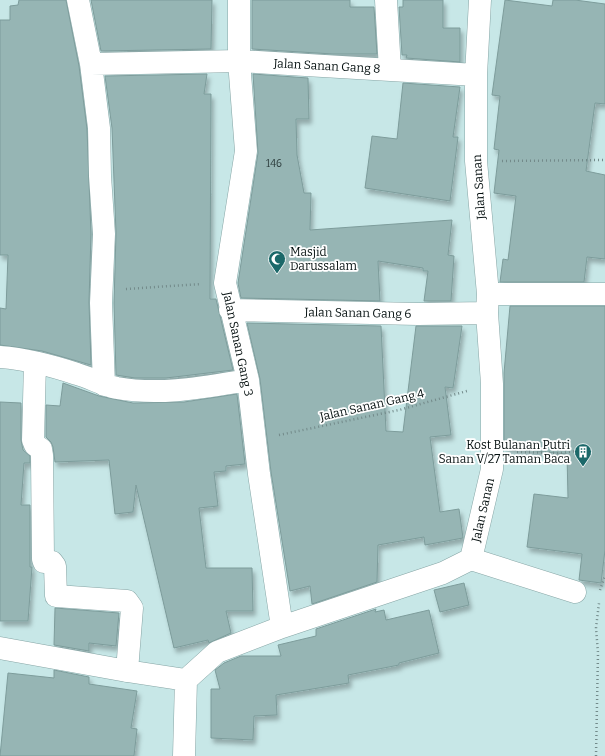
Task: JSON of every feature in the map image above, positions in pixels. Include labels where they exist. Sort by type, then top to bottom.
[{"type":"street","points":[[78,0],[91,64],[99,128],[100,176],[104,234],[101,292],[104,384]]},
{"type":"street","points":[[239,0],[239,61]]},
{"type":"street","points":[[386,0],[390,70]]},
{"type":"street","name":"Jalan Sanan","points":[[186,680],[217,652],[282,627],[443,573],[471,559],[492,469],[492,384],[476,161],[476,75],[480,0]]},
{"type":"street","name":"Jalan Sanan Gang 8","points":[[91,64],[239,61],[476,75]]},
{"type":"street","name":"Jalan Sanan Gang 3","points":[[239,61],[246,151],[225,283],[230,310],[248,380],[282,627]]},
{"type":"street","name":"Jalan Sanan Gang 6","points":[[230,310],[418,314],[487,303],[605,294]]},
{"type":"street","points":[[0,357],[16,358],[78,374],[118,388],[150,391],[181,390],[248,380]]},
{"type":"street","points":[[35,364],[33,440],[35,445],[41,449],[42,455],[42,559],[44,562],[52,562],[54,566],[56,596],[127,601],[131,604],[132,608],[127,672]]},
{"type":"street","points":[[471,559],[575,592]]},
{"type":"street","points":[[0,648],[127,672],[186,680],[184,756]]},
{"type":"path","points":[[476,161],[605,160]]},
{"type":"path","points":[[101,292],[167,285],[225,283]]},
{"type":"path","name":"Jalan Sanan Gang 4","points":[[255,439],[398,410],[492,384]]},
{"type":"path","points":[[492,451],[560,453],[584,450]]},
{"type":"path","points":[[596,756],[598,653],[596,628],[600,589],[605,576]]},
{"type":"building","points":[[19,0],[66,0],[79,66],[87,129],[91,234],[89,302],[91,365],[42,351],[0,345],[0,308],[6,309],[8,255],[0,255],[0,20],[10,20],[10,6],[18,5]]},
{"type":"building","points":[[91,0],[212,0],[211,49],[101,51]]},
{"type":"building","points":[[252,0],[350,0],[350,7],[374,7],[377,54],[333,54],[252,49]]},
{"type":"building","points":[[403,0],[443,0],[443,28],[460,28],[460,62],[406,58],[407,55],[402,55],[399,7],[403,7]]},
{"type":"building","points":[[505,0],[552,6],[553,0],[575,0],[605,4],[605,104],[595,103],[586,171],[605,175],[605,259],[587,257],[584,282],[500,282],[503,259],[508,260],[516,196],[494,193],[499,150],[494,149],[500,96],[492,95]]},
{"type":"building","points":[[207,74],[204,94],[211,94],[210,299],[216,299],[233,370],[166,378],[135,378],[116,375],[114,303],[116,233],[112,128],[105,76]]},
{"type":"building","points":[[253,74],[308,78],[309,119],[296,119],[297,155],[304,193],[311,193],[310,230],[452,220],[448,255],[454,256],[451,301],[424,301],[428,271],[423,271],[423,268],[378,261],[380,301],[241,298],[238,283],[258,153]]},
{"type":"building","points":[[403,83],[460,87],[453,137],[458,137],[450,201],[365,188],[372,136],[397,139]]},
{"type":"building","points":[[510,306],[605,306],[605,550],[601,583],[579,580],[582,554],[527,547],[534,494],[568,498],[567,454],[504,448],[504,373]]},
{"type":"building","points":[[247,323],[381,326],[386,431],[403,432],[416,326],[462,326],[453,388],[445,387],[451,435],[430,437],[440,512],[459,509],[463,538],[425,545],[424,537],[378,545],[377,582],[312,604],[310,586],[290,591],[271,472],[260,379]]},
{"type":"building","points":[[63,383],[99,396],[133,403],[184,402],[237,394],[245,464],[226,466],[226,471],[214,472],[218,506],[199,508],[206,568],[252,568],[253,611],[226,611],[231,633],[209,643],[208,640],[174,648],[136,485],[133,512],[115,514],[109,460],[55,462],[53,447],[51,442],[46,437],[46,405],[60,406]]},
{"type":"building","points":[[0,402],[21,403],[21,440],[23,450],[30,456],[30,463],[24,463],[21,505],[30,505],[30,567],[32,567],[28,621],[0,621]]},
{"type":"building","points":[[464,583],[469,605],[440,612],[434,590]]},
{"type":"building","points":[[55,608],[119,613],[116,646],[89,643],[89,651],[54,645]]},
{"type":"building","points":[[376,609],[375,612],[384,610],[386,620],[429,610],[439,653],[399,663],[399,665],[348,675],[349,683],[276,695],[277,715],[254,716],[253,740],[211,738],[211,689],[220,689],[215,670],[224,663],[241,656],[281,656],[278,645],[316,636],[316,629]]},
{"type":"building","points":[[54,670],[89,677],[89,684],[137,691],[131,728],[137,729],[134,756],[0,756],[8,673],[54,678]]},
{"type":"place","name":"Masjid Darussalam","points":[[277,274]]},
{"type":"place","name":"Kost Bulanan Putri Sanan V/27 Taman Baca","points":[[583,467]]}]
